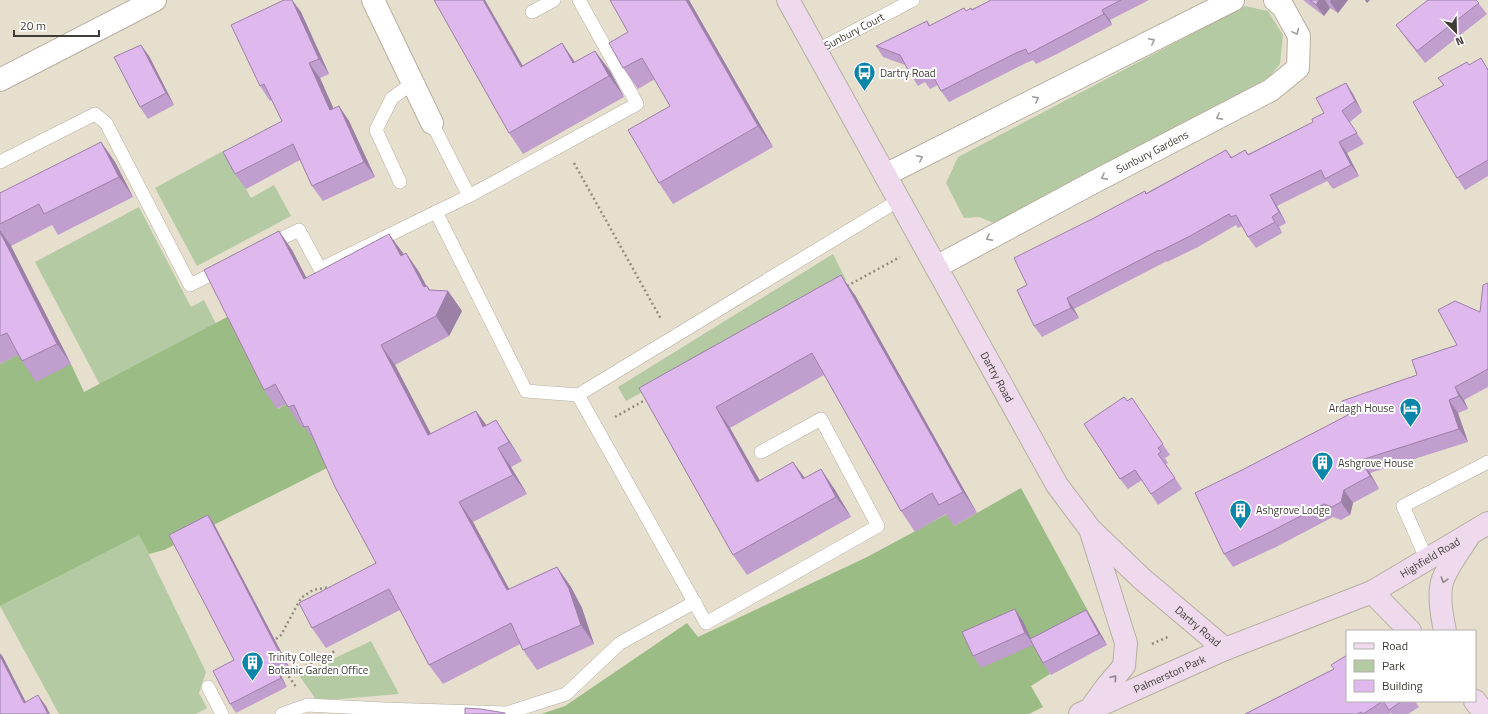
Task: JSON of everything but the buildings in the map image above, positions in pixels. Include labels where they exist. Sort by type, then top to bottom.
[{"type":"main road","name":"Dartry Road","points":[[788,0],[1057,485],[1090,529],[1141,578],[1225,649]]},
{"type":"main road","points":[[1085,711],[1124,666],[1126,643],[1090,529]]},
{"type":"main road","points":[[1445,630],[1442,620],[1442,580],[1454,559],[1479,529]]},
{"type":"main road","name":"Highfield Road","points":[[1372,592],[1479,529]]},
{"type":"main road","points":[[1372,592],[1409,630]]},
{"type":"main road","name":"Palmerston Park","points":[[1085,711],[1225,649],[1372,592]]},
{"type":"main road","points":[[1476,702],[1485,714]]},
{"type":"street","points":[[0,80],[155,0]]},
{"type":"street","points":[[373,0],[432,123]]},
{"type":"street","points":[[885,175],[1233,0]]},
{"type":"street","name":"Sunbury Gardens","points":[[936,268],[1080,189],[1271,90],[1298,68],[1299,36],[1283,7],[1275,0]]},
{"type":"lane","points":[[532,12],[554,0]]},
{"type":"lane","points":[[258,250],[299,230],[320,269],[469,196],[637,104],[579,0]]},
{"type":"lane","name":"Sunbury Court","points":[[816,51],[912,0]]},
{"type":"lane","points":[[400,182],[376,130],[392,98],[413,83]]},
{"type":"lane","points":[[0,162],[95,114],[106,124],[190,285],[231,264]]},
{"type":"lane","points":[[432,123],[469,196]]},
{"type":"lane","points":[[436,212],[526,391],[578,395],[899,200]]},
{"type":"lane","points":[[578,395],[706,623],[878,526],[821,419],[761,452]]},
{"type":"lane","points":[[1427,560],[1403,506],[1488,462]]},
{"type":"lane","points":[[282,714],[307,705],[507,713],[566,694],[620,643],[695,602]]},
{"type":"lane","points":[[208,687],[222,714]]},
{"type":"path","points":[[563,144],[672,337]]},
{"type":"path","points":[[842,289],[923,244]]},
{"type":"path","points":[[597,428],[652,397]]},
{"type":"path","points":[[268,646],[281,635],[301,598],[313,590],[332,587]]},
{"type":"path","points":[[1126,643],[1152,644],[1196,624]]},
{"type":"path","points":[[288,675],[337,650]]},
{"type":"path","points":[[280,663],[307,705]]},
{"type":"green space","points":[[1245,6],[1268,11],[1283,35],[1280,64],[1268,78],[994,223],[979,217],[964,218],[946,183],[958,157]]},
{"type":"green space","points":[[225,150],[251,198],[274,185],[291,216],[197,266],[155,188]]},
{"type":"green space","points":[[139,207],[191,307],[204,300],[216,324],[100,385],[35,262]]},
{"type":"green space","points":[[833,254],[846,280],[626,401],[618,387]]},
{"type":"green space","points":[[231,315],[278,409],[288,403],[308,424],[331,466],[164,550],[149,554],[139,535],[0,606],[0,364],[21,353],[71,364],[84,392]]},
{"type":"green space","points":[[1021,488],[1094,622],[1039,651],[1050,674],[1031,686],[1043,707],[1029,714],[541,714],[565,706],[687,623],[698,637],[867,557],[947,514],[954,526]]},
{"type":"green space","points":[[139,534],[206,672],[199,693],[207,708],[196,714],[59,714],[0,606]]},
{"type":"green space","points":[[371,641],[399,694],[317,701],[299,675]]},
{"type":"place","name":"Dartry Road","points":[[865,92]]},
{"type":"place","name":"Ardagh House","points":[[1410,428]]},
{"type":"place","name":"Ashgrove House","points":[[1322,482]]},
{"type":"place","name":"Ashgrove Lodge","points":[[1241,530]]},
{"type":"place","name":"Trinity College Botanic Garden Office","points":[[253,682]]}]
